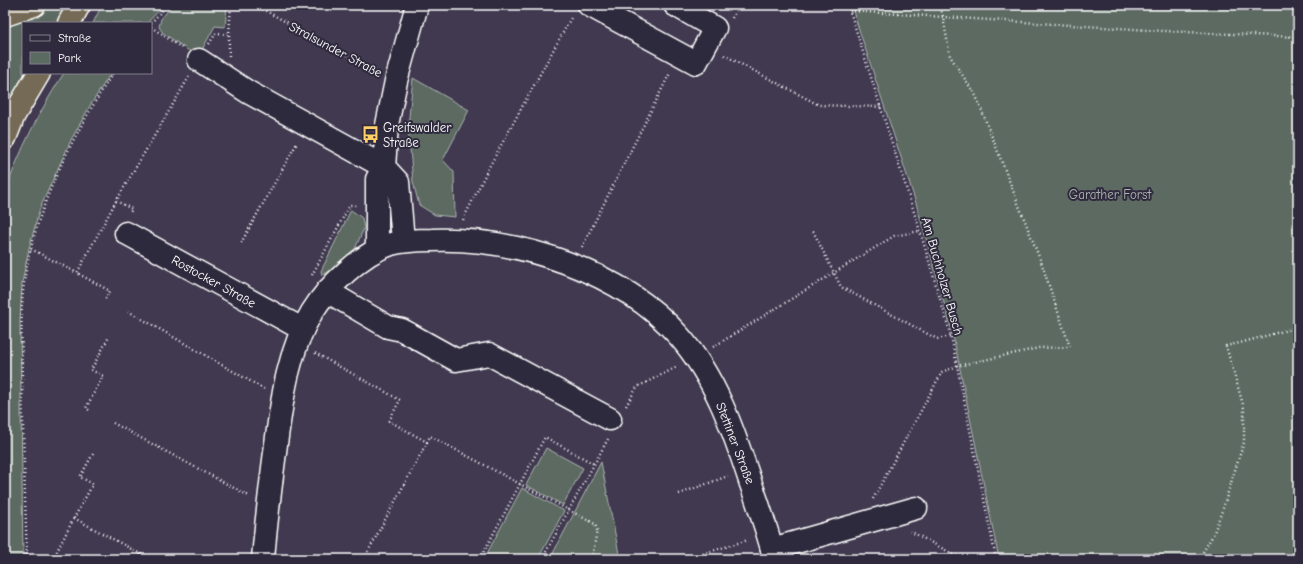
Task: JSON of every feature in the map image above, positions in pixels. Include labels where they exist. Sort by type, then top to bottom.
[{"type":"highway","points":[[5,15],[34,5]]},
{"type":"highway","points":[[70,22],[79,5]]},
{"type":"highway","points":[[5,138],[14,115],[38,74]]},
{"type":"street","name":"Stralsunder Straße","points":[[377,250],[377,179],[384,167],[387,125],[396,81],[417,5]]},
{"type":"street","points":[[582,8],[696,63],[715,28],[675,5]]},
{"type":"street","points":[[199,60],[248,92],[384,167],[398,182],[403,241],[377,250],[348,271],[324,294],[300,336],[282,397],[268,506],[263,559]]},
{"type":"street","name":"Rostocker Straße","points":[[126,233],[300,336]]},
{"type":"street","name":"Stettiner Straße","points":[[403,241],[454,239],[522,249],[573,265],[598,276],[638,299],[665,322],[696,357],[723,406],[746,468],[771,547]]},
{"type":"street","points":[[324,294],[388,327],[402,330],[456,360],[489,354],[610,419]]},
{"type":"street","points":[[771,547],[808,540],[908,510]]},
{"type":"path","points":[[152,22],[167,5]]},
{"type":"path","points":[[226,78],[229,57],[231,5]]},
{"type":"path","name":"Stralsunder Straße","points":[[255,5],[396,81]]},
{"type":"path","points":[[762,5],[766,8],[774,8]]},
{"type":"path","name":"Am Buchholzer Busch","points":[[848,5],[882,107],[929,258],[951,336],[996,559]]},
{"type":"path","points":[[860,524],[942,372],[957,366],[1039,348],[1070,347],[1041,262],[976,96],[950,56],[940,5]]},
{"type":"path","points":[[454,239],[488,169],[582,8]]},
{"type":"path","points":[[850,12],[1164,31],[1298,37]]},
{"type":"path","points":[[152,28],[199,60]]},
{"type":"path","points":[[77,273],[116,201],[216,33],[229,34]]},
{"type":"path","points":[[722,54],[819,105],[882,107]]},
{"type":"path","points":[[573,265],[680,55]]},
{"type":"path","points":[[27,559],[22,400],[22,324],[24,284],[31,249],[51,190],[72,141],[92,105],[112,74]]},
{"type":"path","points":[[241,243],[307,125]]},
{"type":"path","points":[[324,294],[311,277],[350,205],[377,203]]},
{"type":"path","points":[[813,231],[841,287],[937,339],[951,336]]},
{"type":"path","points":[[31,249],[110,291],[105,299]]},
{"type":"path","points":[[128,311],[264,389],[282,397]]},
{"type":"path","points":[[1199,559],[1213,534],[1244,442],[1244,408],[1226,346],[1298,327]]},
{"type":"path","points":[[300,336],[400,400],[389,421],[427,442]]},
{"type":"path","points":[[89,410],[86,408],[103,376],[91,370],[109,337]]},
{"type":"path","points":[[113,423],[268,506]]},
{"type":"path","points":[[364,559],[430,436],[595,524],[597,530],[592,559]]},
{"type":"path","points":[[480,559],[545,438],[594,464]]},
{"type":"path","points":[[53,559],[93,484],[80,477],[93,454]]},
{"type":"path","points":[[679,494],[746,468]]},
{"type":"path","points":[[908,510],[905,529],[962,559]]},
{"type":"path","points":[[74,518],[150,559]]},
{"type":"path","points":[[695,556],[771,547]]},
{"type":"path","points":[[138,559],[141,554]]},
{"type":"green space","points":[[52,5],[73,5],[63,22],[22,22],[22,74],[29,74],[5,115],[5,26],[40,13]]},
{"type":"green space","points":[[102,5],[164,5],[148,22],[94,22]]},
{"type":"green space","points":[[173,5],[227,5],[225,27],[215,26],[198,57],[163,33],[159,27],[161,19]]},
{"type":"green space","name":"Garather Forst","points":[[851,5],[1298,5],[1298,559],[999,559],[953,335],[916,203]]},
{"type":"green space","points":[[63,74],[110,74],[91,104],[71,140],[40,208],[29,248],[22,283],[20,322],[23,559],[5,559],[5,193],[31,131]]},
{"type":"green space","points":[[413,78],[469,110],[443,160],[454,172],[455,217],[435,215],[419,205],[413,182],[408,127]]},
{"type":"green space","points":[[351,210],[362,218],[364,228],[355,249],[334,268],[322,275],[321,271]]},
{"type":"green space","points":[[546,448],[583,468],[563,505],[526,485]]},
{"type":"green space","points":[[601,462],[620,559],[550,559]]},
{"type":"green space","points":[[522,488],[564,511],[538,559],[484,559]]},
{"type":"place","name":"Greifswalder Straße","points":[[370,134]]}]
